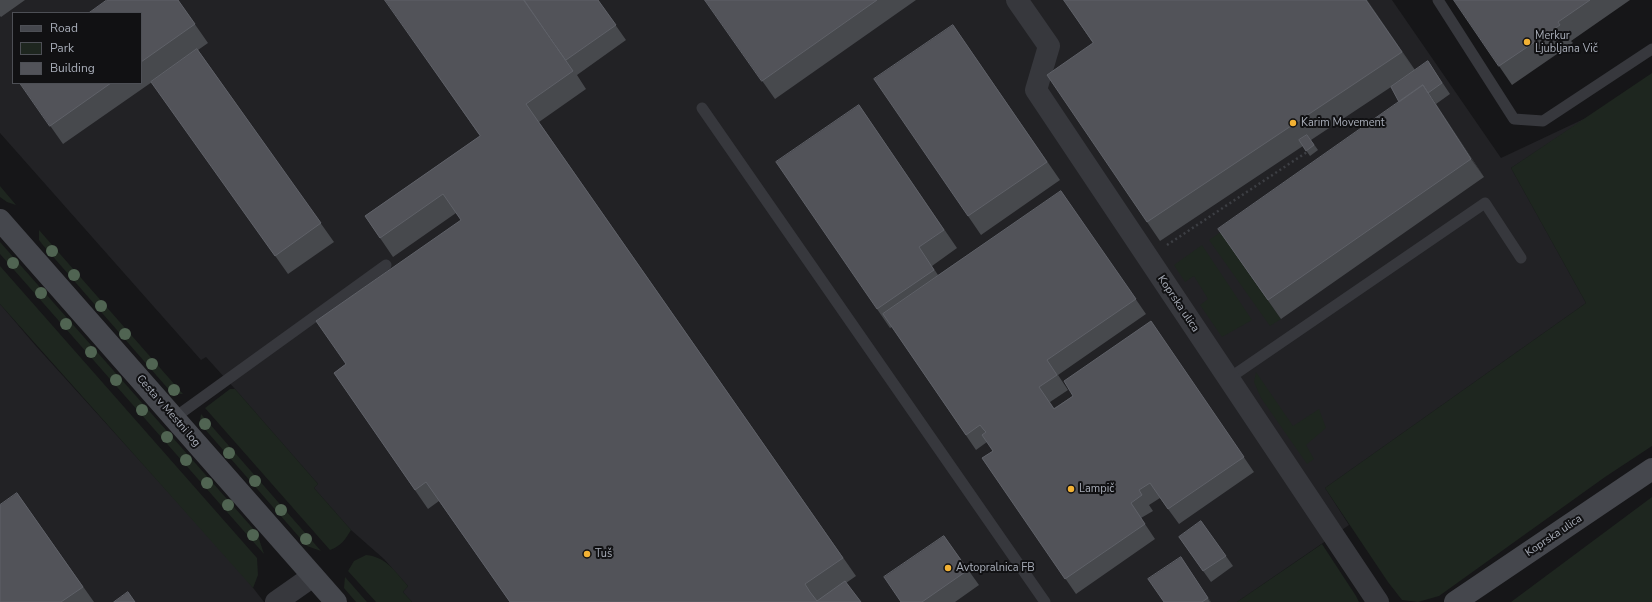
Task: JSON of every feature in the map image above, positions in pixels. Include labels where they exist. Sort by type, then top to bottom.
[{"type":"street","name":"Koprska ulica","points":[[1017,0],[1049,46],[1036,90],[1378,602]]},
{"type":"street","name":"Cesta v Mestni log","points":[[0,220],[336,602]]},
{"type":"street","name":"Koprska ulica","points":[[1455,602],[1652,469]]},
{"type":"street","points":[[276,602],[313,576]]},
{"type":"lane","points":[[1438,0],[1514,119],[1543,121],[1652,49]]},
{"type":"lane","points":[[702,108],[1045,602]]},
{"type":"lane","points":[[1228,379],[1485,203],[1521,258]]},
{"type":"lane","points":[[174,418],[386,265]]},
{"type":"path","points":[[1147,258],[1307,152]]},
{"type":"shaded area","points":[[0,0],[1392,0],[1501,158],[1588,117],[1511,168],[1586,303],[1325,488],[1349,525],[1237,602],[412,602],[403,592],[408,586],[384,559],[351,530],[314,488],[318,484],[206,357],[201,360],[0,133]]},
{"type":"shaded area","points":[[0,304],[35,345],[244,576],[264,602],[0,602]]},
{"type":"green space","points":[[1652,73],[1652,446],[1605,477],[1439,596],[1418,602],[1402,600],[1388,582],[1325,488],[1586,303],[1511,168]]},
{"type":"green space","points":[[1404,108],[1231,248],[1281,319],[1270,326],[1209,240]]},
{"type":"green space","points":[[0,186],[16,205],[7,202],[0,197]]},
{"type":"green space","points":[[39,230],[183,394],[176,394],[170,391],[42,244],[39,240]]},
{"type":"green space","points":[[0,242],[257,533],[264,554],[0,254]]},
{"type":"green space","points":[[1202,245],[1252,320],[1222,337],[1200,305],[1208,299],[1194,276],[1185,282],[1174,265]]},
{"type":"green space","points":[[0,266],[257,558],[258,575],[253,588],[0,304]]},
{"type":"green space","points":[[1256,372],[1293,426],[1319,409],[1326,428],[1306,445],[1314,459],[1307,464],[1261,398],[1254,382]]},
{"type":"green space","points":[[230,389],[235,389],[318,484],[314,488],[351,530],[340,545],[330,550],[205,408]]},
{"type":"green space","points":[[201,414],[321,551],[307,546],[203,427],[200,420]]},
{"type":"green space","points":[[1652,497],[1652,602],[1511,602]]},
{"type":"green space","points":[[1322,544],[1359,602],[1237,602]]},
{"type":"green space","points":[[366,555],[380,559],[395,571],[408,586],[403,592],[412,602],[376,602],[348,571],[354,561]]},
{"type":"green space","points":[[345,577],[367,602],[356,602],[344,588]]},
{"type":"building","points":[[107,0],[178,0],[195,24],[142,61],[142,12],[90,12]]},
{"type":"building","points":[[385,0],[524,0],[573,71],[526,104],[843,558],[805,584],[810,592],[817,601],[845,581],[861,602],[510,602],[426,482],[415,490],[334,373],[346,364],[316,321],[461,220],[443,194],[380,238],[365,216],[480,136]]},
{"type":"building","points":[[524,0],[598,0],[616,25],[566,60]]},
{"type":"building","points":[[705,0],[877,0],[762,81]]},
{"type":"building","points":[[1064,0],[1366,0],[1402,52],[1147,222],[1047,75],[1093,43]]},
{"type":"building","name":"Merkur Ljubljana Vič","points":[[1454,0],[1590,0],[1558,22],[1560,25],[1499,66]]},
{"type":"building","points":[[953,25],[1047,162],[968,216],[874,79]]},
{"type":"building","points":[[197,49],[321,223],[275,256],[151,82]]},
{"type":"building","points":[[1428,61],[1442,83],[1428,93],[1423,85],[1399,102],[1391,87]]},
{"type":"building","points":[[21,84],[110,84],[50,126]]},
{"type":"building","points":[[1423,85],[1471,159],[1268,300],[1218,229]]},
{"type":"building","points":[[859,105],[944,230],[919,247],[934,270],[877,309],[776,162]]},
{"type":"building","points":[[1307,135],[1314,145],[1306,151],[1299,140]]},
{"type":"building","points":[[1061,191],[1136,299],[1047,360],[1057,375],[1039,387],[1054,409],[1073,396],[1064,381],[1151,321],[1244,457],[1168,509],[1150,483],[1139,490],[1142,495],[1131,503],[1145,524],[1065,579],[982,458],[993,451],[982,435],[986,432],[980,425],[966,435],[883,314]]},
{"type":"building","points":[[17,493],[83,587],[61,602],[0,602],[0,505]]},
{"type":"building","points":[[1201,521],[1226,556],[1203,571],[1179,537]]},
{"type":"building","points":[[944,536],[968,570],[922,602],[901,602],[884,577]]},
{"type":"building","points":[[1181,557],[1208,598],[1202,602],[1164,602],[1148,579]]},
{"type":"building","points":[[128,592],[135,602],[114,602]]},
{"type":"place","name":"Merkur Ljubljana Vič","points":[[1527,42]]},
{"type":"place","name":"Karim Movement","points":[[1293,123]]},
{"type":"place","name":"Lampič","points":[[1071,489]]},
{"type":"place","name":"Tuš","points":[[587,554]]},
{"type":"place","name":"Avtopralnica FB","points":[[948,568]]}]
